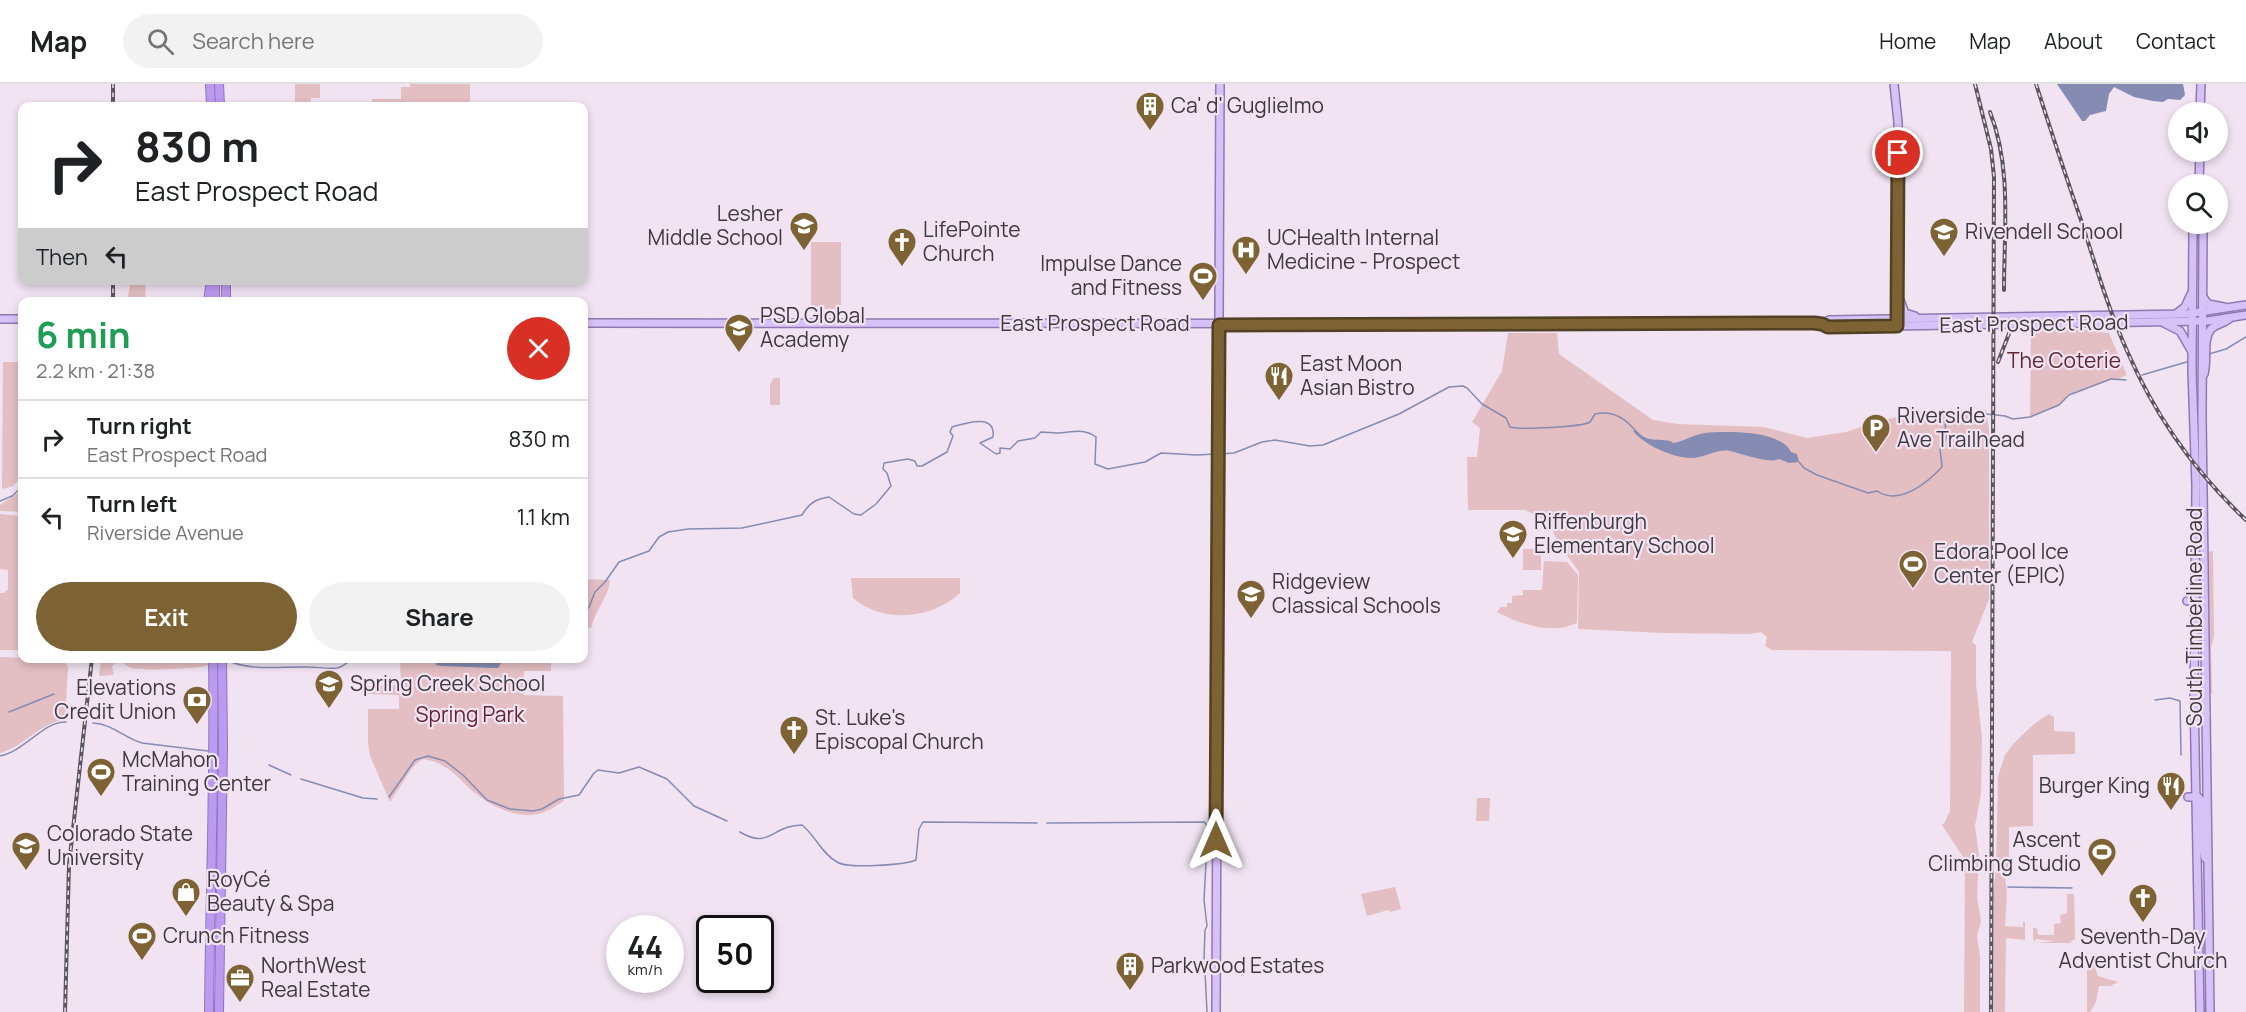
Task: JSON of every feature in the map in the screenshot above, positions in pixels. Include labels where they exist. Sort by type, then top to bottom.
[{"type":"highway","points":[[210,84],[211,102]]},
{"type":"highway","points":[[219,84],[220,102]]},
{"type":"highway","points":[[209,1012],[212,797],[215,745],[213,663]]},
{"type":"highway","points":[[219,1012],[222,663]]},
{"type":"main road","points":[[1216,1012],[1220,84]]},
{"type":"main road","points":[[1894,84],[1898,122],[1897,323]]},
{"type":"main road","points":[[2200,102],[2201,84]]},
{"type":"main road","name":"South Timberline Road","points":[[2193,234],[2192,372],[2196,464],[2191,601],[2194,658],[2192,797],[2200,1012]]},
{"type":"main road","name":"South Timberline Road","points":[[2203,234],[2204,366],[2202,382],[2210,1012]]},
{"type":"main road","points":[[2193,247],[2196,250],[2202,272]]},
{"type":"main road","points":[[2174,314],[2184,307],[2192,291]]},
{"type":"main road","points":[[2202,293],[2208,304],[2229,309]]},
{"type":"main road","points":[[1897,296],[1907,315],[1941,318]]},
{"type":"main road","name":"East Prospect Road","points":[[588,323],[1822,324],[1828,327],[1897,323],[2162,322],[2192,317],[2202,312],[2246,305]]},
{"type":"main road","name":"East Prospect Road","points":[[1897,323],[1941,318],[2174,314],[2202,321],[2246,315]]},
{"type":"main road","points":[[2204,343],[2210,331],[2231,317]]},
{"type":"main road","points":[[0,319],[18,320]]},
{"type":"main road","points":[[2162,322],[2180,331],[2192,348]]},
{"type":"main road","points":[[2191,601],[2199,606],[2201,652],[2205,669]]},
{"type":"main road","points":[[2194,658],[2200,709],[2206,714]]},
{"type":"main road","points":[[2192,797],[2200,798],[2202,803],[2202,846],[2208,863]]},
{"type":"green space","points":[[295,84],[320,84],[320,98],[311,98],[310,102],[295,102]]},
{"type":"green space","points":[[410,84],[470,84],[470,102],[372,102],[372,99],[401,99],[401,87],[410,87]]},
{"type":"green space","points":[[811,242],[841,242],[841,309],[811,309]]},
{"type":"green space","points":[[130,285],[145,285],[146,297],[128,297]]},
{"type":"green space","name":"The Coterie","points":[[2067,328],[2109,333],[2127,375],[2069,395],[2059,405],[2030,417],[2031,329]]},
{"type":"green space","points":[[1508,333],[1557,333],[1559,354],[1653,420],[1677,424],[1764,427],[1807,438],[1846,432],[1883,420],[1925,411],[1986,410],[1989,429],[1989,599],[1972,642],[1976,645],[1976,684],[1982,738],[1981,794],[1975,826],[1979,856],[1977,897],[1981,921],[1977,936],[1980,957],[1980,1012],[1964,1012],[1965,860],[1942,825],[1950,811],[1951,651],[1772,650],[1765,646],[1767,637],[1761,632],[1750,634],[1664,633],[1578,629],[1579,572],[1559,544],[1548,521],[1525,510],[1468,510],[1467,457],[1477,457],[1480,428],[1472,422],[1502,371]]},
{"type":"green space","points":[[3,362],[18,362],[18,480],[13,486],[2,489]]},
{"type":"green space","points":[[774,378],[780,378],[780,405],[770,405],[770,384]]},
{"type":"green space","points":[[18,493],[18,512],[0,511],[0,505]]},
{"type":"green space","points":[[0,514],[18,516],[18,650],[0,650],[0,593],[8,589],[8,570],[0,569]]},
{"type":"green space","points":[[1523,549],[1541,549],[1541,570],[1523,570]]},
{"type":"green space","points":[[2213,551],[2214,636],[2211,648],[2212,693],[2210,693],[2209,552]]},
{"type":"green space","points":[[1544,561],[1567,562],[1578,575],[1577,623],[1547,628],[1526,624],[1497,612],[1501,607],[1507,607],[1507,603],[1512,603],[1512,596],[1523,595],[1523,590],[1542,590]]},
{"type":"green space","points":[[851,578],[960,578],[960,593],[949,602],[922,613],[893,615],[878,612],[853,598]]},
{"type":"green space","points":[[588,579],[610,580],[607,592],[591,628],[588,628]]},
{"type":"green space","points":[[0,657],[18,658],[18,663],[66,663],[68,667],[65,720],[40,729],[9,750],[0,753]]},
{"type":"green space","points":[[101,663],[116,663],[112,666],[114,675],[99,676]]},
{"type":"green space","points":[[124,663],[208,663],[203,666],[183,668],[131,668]]},
{"type":"green space","name":"Spring Park","points":[[400,663],[551,663],[551,671],[524,671],[523,695],[563,696],[564,801],[538,814],[510,812],[484,800],[442,765],[422,759],[412,768],[390,802],[370,756],[368,709],[399,709],[399,695],[368,694],[368,686],[401,685]]},
{"type":"green space","points":[[2049,714],[2054,717],[2054,731],[2075,732],[2075,754],[2033,755],[2033,826],[2009,827],[2009,877],[2005,878],[2007,892],[2005,926],[2023,927],[2023,922],[2025,922],[2025,940],[2006,938],[2005,1012],[1993,1012],[1993,893],[1996,870],[1998,776],[2005,755],[2014,743],[2034,724]]},
{"type":"green space","points":[[1477,798],[1490,798],[1489,821],[1476,821]]},
{"type":"green space","points":[[1395,887],[1401,909],[1367,916],[1361,894]]},
{"type":"green space","points":[[2067,894],[2074,894],[2075,939],[2070,942],[2073,943],[2037,943],[2055,941],[2035,939],[2035,943],[2033,928],[2037,928],[2038,935],[2054,935],[2054,924],[2061,923],[2060,915],[2067,913]]},
{"type":"green space","points":[[2087,957],[2094,965],[2098,976],[2118,982],[2110,986],[2099,986],[2096,1002],[2090,1012],[2087,1012]]},
{"type":"water","points":[[2057,84],[2183,84],[2185,95],[2180,100],[2153,101],[2134,97],[2114,87],[2109,94],[2106,111],[2090,115],[2082,121]]},
{"type":"water","points":[[1636,430],[1644,437],[1674,443],[1705,433],[1753,433],[1776,439],[1791,452],[1797,454],[1799,462],[1789,463],[1779,459],[1763,459],[1730,451],[1718,451],[1691,458],[1682,457],[1654,447],[1633,431]]},
{"type":"water","points":[[436,663],[501,663],[498,668],[436,665]]},
{"type":"waterway","points":[[2209,354],[2226,349],[2246,337]]},
{"type":"waterway","points":[[2142,375],[2190,361]]},
{"type":"waterway","points":[[1799,462],[1804,468],[1817,475],[1868,493],[1877,491],[1885,495],[1903,494],[1921,486],[1942,467],[1940,448],[1946,439],[1945,418],[1968,412],[2013,419],[2030,417],[2059,405],[2069,395],[2111,379],[2126,380]]},
{"type":"waterway","points":[[1220,454],[1234,453],[1262,442],[1275,440],[1310,446],[1323,445],[1399,414],[1449,387],[1463,386],[1482,404],[1506,418],[1510,427],[1538,428],[1585,424],[1590,422],[1595,414],[1606,413],[1622,418],[1635,430]]},
{"type":"waterway","points":[[588,608],[595,592],[619,562],[649,551],[659,537],[668,532],[688,529],[742,528],[802,515],[813,502],[829,497],[854,514],[861,515],[876,504],[891,486],[887,473],[883,469],[884,463],[908,459],[915,461],[917,466],[922,466],[947,452],[953,436],[950,432],[952,427],[979,421],[990,425],[993,437],[980,443],[996,454],[1000,453],[1000,448],[1010,449],[1018,441],[1035,438],[1041,432],[1086,432],[1096,437],[1095,464],[1108,469],[1145,462],[1161,453],[1215,454]]},
{"type":"waterway","points":[[0,501],[18,491]]},
{"type":"waterway","points":[[234,663],[255,667],[334,668],[346,663]]},
{"type":"waterway","points":[[9,712],[54,694]]},
{"type":"waterway","points":[[2155,700],[2170,698],[2180,701],[2181,755]]},
{"type":"waterway","points":[[0,756],[18,748],[50,726],[66,722]]},
{"type":"waterway","points":[[93,723],[113,728],[142,743],[208,751]]},
{"type":"waterway","points":[[389,797],[415,760],[428,756],[445,761],[463,775],[487,800],[510,809],[533,811],[542,809],[559,799],[579,795],[598,770],[619,773],[639,767],[667,779],[694,806],[727,821]]},
{"type":"waterway","points":[[269,765],[291,775]]},
{"type":"waterway","points":[[301,779],[363,798],[377,799]]},
{"type":"waterway","points":[[740,832],[750,837],[765,838],[792,826],[802,825],[837,862],[876,866],[916,860],[919,829],[923,822],[1037,823]]},
{"type":"waterway","points":[[1047,823],[1204,822],[1207,825],[1206,857]]},
{"type":"waterway","points":[[1204,959],[1207,926],[1204,900],[1206,863]]},
{"type":"waterway","points":[[2008,887],[2072,888]]},
{"type":"waterway","points":[[1205,971],[1207,1012]]},
{"type":"railway","points":[[113,84],[113,102]]},
{"type":"railway","points":[[1975,84],[1991,149],[1994,177],[1991,1012]]},
{"type":"railway","points":[[2036,84],[2109,305],[2139,376],[2178,442],[2210,483],[2246,520]]},
{"type":"railway","points":[[1990,112],[1997,133],[2004,177],[2004,290]]},
{"type":"railway","points":[[113,285],[113,297]]},
{"type":"railway","points":[[1998,362],[2010,331]]},
{"type":"railway","points":[[65,1012],[69,865],[91,663]]},
{"type":"place","name":"Ca' d' Guglielmo","points":[[1150,132]]},
{"type":"place","name":"Lesher Middle School","points":[[804,252]]},
{"type":"place","name":"Rivendell School","points":[[1944,258]]},
{"type":"place","name":"LifePointe Church","points":[[902,268]]},
{"type":"place","name":"UCHealth Internal Medicine - Prospect","points":[[1246,276]]},
{"type":"place","name":"Impulse Dance and Fitness","points":[[1203,302]]},
{"type":"place","name":"PSD Global Academy","points":[[739,354]]},
{"type":"place","name":"East Moon Asian Bistro","points":[[1279,402]]},
{"type":"place","name":"Riverside Ave Trailhead","points":[[1876,454]]},
{"type":"place","name":"Riffenburgh Elementary School","points":[[1513,560]]},
{"type":"place","name":"Edora Pool Ice Center (EPIC)","points":[[1913,590]]},
{"type":"place","name":"Ridgeview Classical Schools","points":[[1251,620]]},
{"type":"place","name":"Spring Creek School","points":[[329,710]]},
{"type":"place","name":"Elevations Credit Union","points":[[197,726]]},
{"type":"place","name":"St. Luke's Episcopal Church","points":[[794,756]]},
{"type":"place","name":"McMahon Training Center","points":[[101,798]]},
{"type":"place","name":"Burger King","points":[[2171,812]]},
{"type":"place","name":"Colorado State University","points":[[26,872]]},
{"type":"place","name":"Ascent Climbing Studio","points":[[2102,878]]},
{"type":"place","name":"RoyCé Beauty & Spa","points":[[186,918]]},
{"type":"place","name":"Seventh-Day Adventist Church","points":[[2143,924]]},
{"type":"place","name":"Crunch Fitness","points":[[142,962]]},
{"type":"place","name":"Parkwood Estates","points":[[1130,992]]},
{"type":"place","name":"NorthWest Real Estate","points":[[240,1004]]},
{"type":"route","points":[[1216,840],[1219,325],[1814,323],[1828,327],[1897,326],[1898,153]]}]
